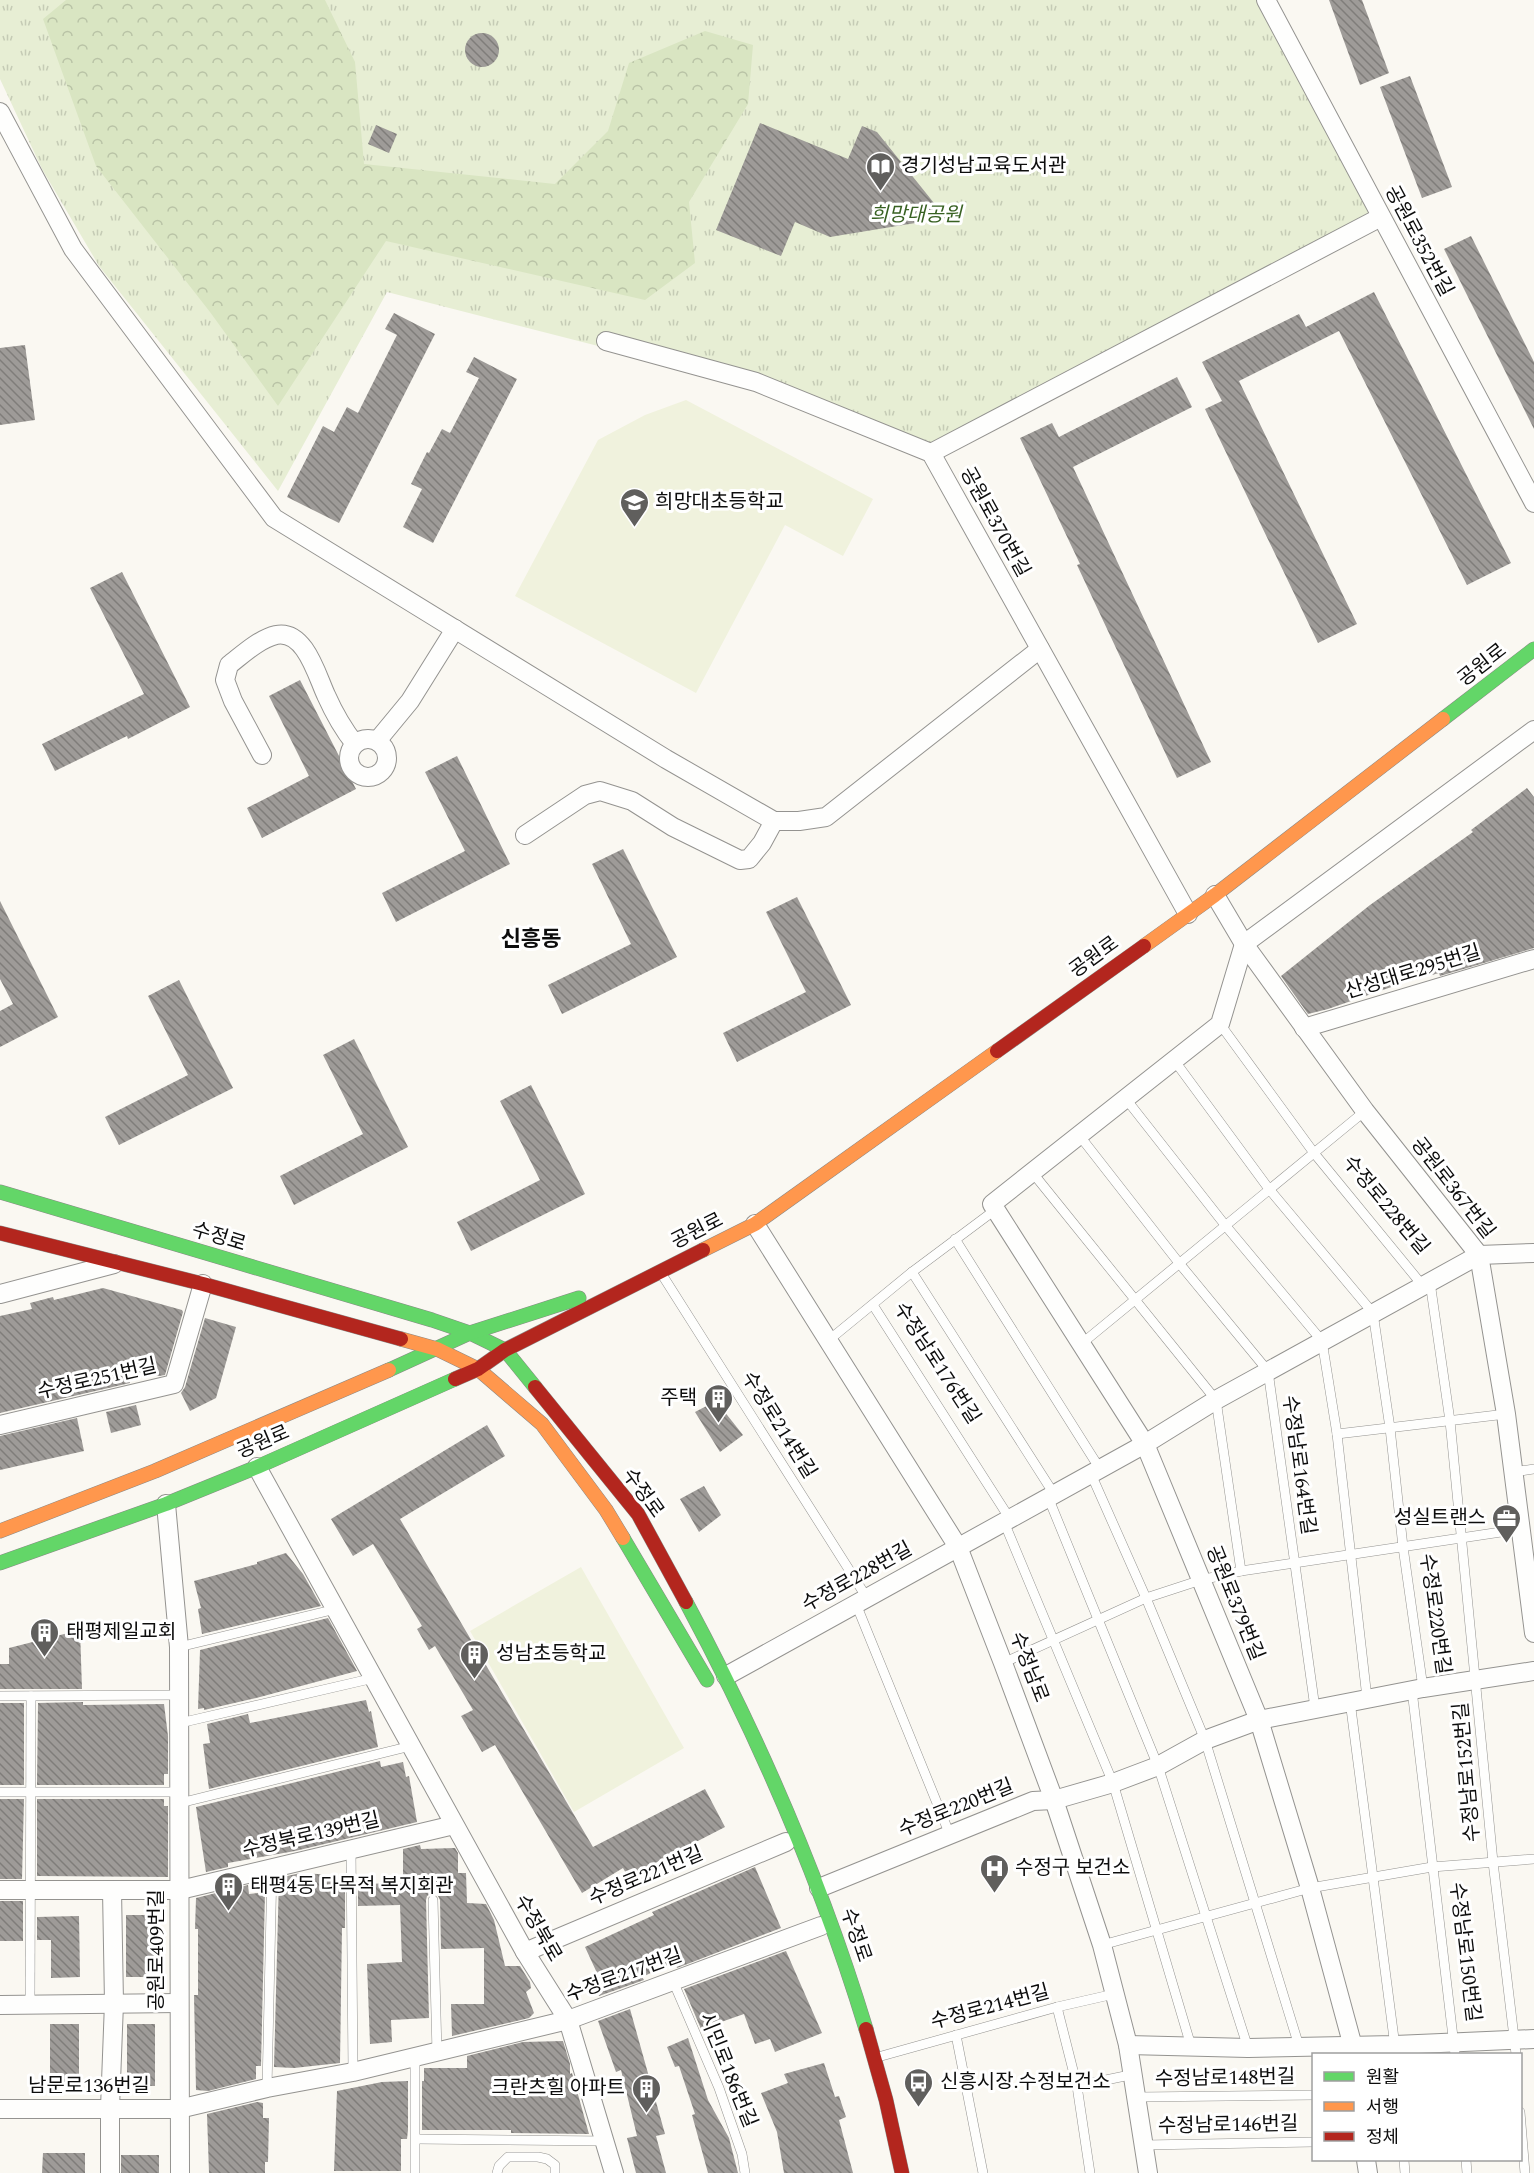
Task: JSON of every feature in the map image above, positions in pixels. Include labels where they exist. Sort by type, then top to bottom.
[{"type":"main road","name":"공원로","points":[[0,1563],[166,1504],[257,1467],[478,1368],[505,1350],[755,1224],[1215,895],[1534,649]]},
{"type":"main road","name":"수정로","points":[[0,1192],[470,1333],[505,1350],[638,1514],[726,1676],[819,1888],[876,2058],[902,2173]]},
{"type":"main road","name":"수정로","points":[[0,1233],[203,1284],[437,1349],[478,1368],[542,1424],[606,1510],[713,1691]]},
{"type":"main road","name":"공원로","points":[[0,1531],[155,1471],[470,1333],[660,1272]]},
{"type":"main road","name":"수정로","points":[[775,1820],[821,1926],[861,2049],[884,2136],[889,2173]]},
{"type":"street","name":"공원로352번길","points":[[1266,0],[1534,503]]},
{"type":"street","points":[[0,112],[73,249],[274,518],[666,759],[774,821],[799,821],[826,817],[1040,649]]},
{"type":"street","points":[[606,340],[756,382],[931,453],[1381,218]]},
{"type":"street","name":"공원로370번길","points":[[931,453],[1188,914]]},
{"type":"street","points":[[377,741],[410,701],[455,629]]},
{"type":"street","points":[[262,755],[233,701],[225,680],[229,665],[268,638],[282,634],[294,638],[302,646],[344,730],[355,744]]},
{"type":"street","points":[[1220,1024],[1244,944],[1534,730]]},
{"type":"street","points":[[365,739],[377,741],[382,745],[387,757],[383,769],[373,776],[360,775],[351,767],[349,755],[355,744],[365,739]]},
{"type":"street","points":[[525,835],[585,795],[600,791],[633,801],[673,827],[740,860],[749,859],[756,851],[774,821]]},
{"type":"street","name":"공원로367번길","points":[[1215,895],[1244,944],[1304,1028],[1479,1255],[1506,1414],[1534,1633]]},
{"type":"street","name":"산성대로295번길","points":[[1304,1028],[1534,959]]},
{"type":"street","name":"수정남로176번길","points":[[993,1207],[1032,1172],[1220,1024]]},
{"type":"street","name":"공원로379번길","points":[[993,1207],[1145,1444],[1259,1720],[1310,1888],[1354,2050]]},
{"type":"street","name":"수정남로","points":[[755,1224],[958,1547],[1054,1800],[1102,1945],[1128,2045],[1138,2097],[1148,2173]]},
{"type":"street","points":[[1479,1255],[1534,1253]]},
{"type":"street","name":"수정로228번길","points":[[726,1676],[1145,1444],[1216,1400],[1479,1255]]},
{"type":"street","points":[[0,1294],[117,1264]]},
{"type":"street","name":"수정로251번길","points":[[0,1425],[174,1384],[203,1284]]},
{"type":"street","name":"수정북로","points":[[257,1467],[525,1952],[568,2020],[614,2173]]},
{"type":"street","name":"공원로409번길","points":[[166,1504],[179,1647],[180,2173]]},
{"type":"street","name":"수정로220번길","points":[[819,1888],[1033,1801],[1054,1800],[1113,1783],[1158,1766],[1205,1740],[1259,1720],[1477,1678],[1534,1671]]},
{"type":"street","name":"수정북로139번길","points":[[0,1890],[180,1890],[454,1825]]},
{"type":"street","name":"수정로221번길","points":[[525,1952],[786,1842]]},
{"type":"street","points":[[110,2173],[114,2003],[112,1890]]},
{"type":"street","name":"수정로217번길","points":[[179,2109],[267,2088],[437,2053],[568,2020],[821,1926]]},
{"type":"street","points":[[0,2005],[179,2002]]},
{"type":"street","name":"수정남로150번길","points":[[1128,2045],[1248,2048],[1299,2046],[1354,2050],[1454,2049],[1516,2047],[1534,2038]]},
{"type":"street","name":"남문로136번길","points":[[0,2109],[179,2109]]},
{"type":"lane","points":[[1220,1024],[1314,1153]]},
{"type":"lane","points":[[1174,1060],[1269,1189],[1373,1313],[1390,1428],[1403,1547]]},
{"type":"lane","points":[[1126,1099],[1225,1225],[1322,1341],[1337,1434],[1506,1414]]},
{"type":"lane","points":[[1080,1345],[1365,1110]]},
{"type":"lane","points":[[1078,1135],[1268,1371]]},
{"type":"lane","name":"수정로228번길","points":[[1314,1153],[1426,1284],[1450,1421]]},
{"type":"lane","points":[[1032,1172],[1216,1400],[1241,1571]]},
{"type":"lane","name":"수정남로176번길","points":[[829,1340],[993,1207]]},
{"type":"lane","points":[[955,1239],[1042,1377],[1095,1471],[1205,1740],[1299,2046]]},
{"type":"lane","name":"수정로214번길","points":[[660,1272],[861,1601],[950,1834]]},
{"type":"lane","name":"수정남로176번길","points":[[912,1272],[996,1403],[1051,1496]]},
{"type":"lane","name":"수정남로176번길","points":[[873,1305],[963,1445],[1007,1520]]},
{"type":"lane","name":"수정남로164번길","points":[[1268,1371],[1295,1563]]},
{"type":"lane","points":[[1450,1421],[1461,1538]]},
{"type":"lane","name":"수정남로164번길","points":[[1337,1434],[1350,1555]]},
{"type":"lane","points":[[1513,1472],[1534,1469]]},
{"type":"lane","points":[[1051,1496],[1098,1620],[1158,1766],[1248,2048]]},
{"type":"lane","points":[[1007,1520],[1113,1783],[1191,2046]]},
{"type":"lane","name":"수정남로164번길","points":[[1003,1663],[1146,1598],[1201,1580],[1241,1571],[1521,1529]]},
{"type":"lane","name":"수정로220번길","points":[[1461,1538],[1477,1678]]},
{"type":"lane","name":"수정로220번길","points":[[1403,1547],[1417,1689]]},
{"type":"lane","points":[[1350,1555],[1358,1700],[1373,1876],[1395,2050]]},
{"type":"lane","points":[[1295,1563],[1315,1708]]},
{"type":"lane","points":[[179,1647],[336,1609]]},
{"type":"lane","points":[[180,1723],[374,1678]]},
{"type":"lane","name":"수정남로152번길","points":[[1477,1678],[1493,1862]]},
{"type":"lane","points":[[1417,1689],[1432,1868]]},
{"type":"lane","points":[[0,1696],[179,1695]]},
{"type":"lane","points":[[30,2005],[31,1696]]},
{"type":"lane","points":[[0,1792],[31,1791],[180,1797],[411,1746]]},
{"type":"lane","points":[[351,1849],[353,2072]]},
{"type":"lane","name":"수정남로152번길","points":[[1102,1945],[1207,1917],[1255,1901],[1310,1888],[1432,1868],[1534,1859]]},
{"type":"lane","name":"수정남로150번길","points":[[1493,1862],[1516,2047]]},
{"type":"lane","points":[[267,2088],[272,1867]]},
{"type":"lane","name":"수정남로150번길","points":[[1432,1868],[1454,2049]]},
{"type":"lane","points":[[434,1900],[437,2053]]},
{"type":"lane","name":"시민로186번길","points":[[673,1981],[719,2088],[742,2154],[745,2173]]},
{"type":"lane","name":"수정로214번길","points":[[876,2058],[1057,2007],[1114,1994]]},
{"type":"lane","points":[[1057,2007],[1077,2086],[1090,2173]]},
{"type":"lane","points":[[956,2035],[983,2173]]},
{"type":"lane","points":[[415,2058],[415,2173]]},
{"type":"lane","points":[[1077,2086],[1125,2076],[1134,2078]]},
{"type":"lane","name":"수정남로148번길","points":[[1138,2097],[1312,2095]]},
{"type":"lane","points":[[1522,2127],[1525,2173]]},
{"type":"lane","points":[[416,2139],[605,2141]]},
{"type":"lane","name":"수정남로146번길","points":[[1144,2145],[1312,2142]]},
{"type":"lane","points":[[498,2173],[499,2166],[508,2157],[547,2159],[555,2165],[555,2173]]},
{"type":"green space","name":"희망대공원","points":[[0,0],[1260,0],[1374,215],[936,448],[743,383],[387,292],[278,491],[99,266],[42,169],[0,79]]},
{"type":"green space","points":[[66,0],[325,0],[355,62],[364,164],[555,184],[608,131],[629,63],[705,31],[753,45],[748,104],[689,202],[695,263],[645,300],[386,241],[278,406],[210,312],[96,166],[43,19]]},
{"type":"green space","points":[[686,400],[873,499],[843,556],[785,525],[696,693],[515,596],[598,440],[645,415]]},
{"type":"green space","points":[[581,1567],[684,1748],[574,1812],[470,1631]]},
{"type":"building","points":[[1329,0],[1362,0],[1389,73],[1360,85]]},
{"type":"building","points":[[482,33],[494,38],[499,50],[494,62],[482,67],[470,62],[465,50],[470,38]]},
{"type":"building","points":[[1410,76],[1452,187],[1422,198],[1380,87]]},
{"type":"building","name":"경기성남교육도서관","points":[[760,123],[848,159],[862,126],[877,132],[946,218],[830,237],[795,222],[781,256],[716,230]]},
{"type":"building","points":[[376,125],[397,134],[389,153],[368,144]]},
{"type":"building","points":[[1471,236],[1534,362],[1534,429],[1444,249]]},
{"type":"building","points":[[1374,292],[1511,563],[1467,585],[1339,331],[1239,381],[1357,624],[1318,643],[1205,409],[1222,401],[1202,362],[1299,314],[1306,327]]},
{"type":"building","points":[[394,313],[435,334],[339,523],[287,497],[323,426],[334,432],[347,407],[358,413],[397,335],[385,329]]},
{"type":"building","points":[[25,345],[35,420],[0,425],[0,348]]},
{"type":"building","points":[[474,357],[517,379],[433,543],[403,527],[422,489],[411,484],[442,429],[450,433],[479,378],[466,372]]},
{"type":"building","points":[[1177,377],[1192,407],[1073,467],[1211,762],[1177,778],[1020,438],[1052,423],[1059,437]]},
{"type":"building","points":[[122,572],[190,707],[128,739],[127,736],[55,771],[42,744],[144,694],[90,588]]},
{"type":"building","points":[[300,680],[356,789],[262,838],[247,808],[309,776],[269,696]]},
{"type":"building","points":[[457,756],[510,864],[396,922],[382,893],[465,851],[425,772]]},
{"type":"building","points":[[1527,788],[1534,797],[1534,948],[1440,976],[1439,973],[1403,983],[1308,1014],[1281,976],[1370,905],[1473,832],[1471,830]]},
{"type":"building","points":[[623,849],[677,957],[562,1014],[548,985],[631,944],[592,864]]},
{"type":"building","points":[[797,897],[851,1005],[737,1062],[723,1033],[806,992],[766,912]]},
{"type":"building","points":[[0,901],[58,1017],[0,1047],[0,1011],[13,1004],[0,979]]},
{"type":"building","points":[[179,980],[233,1088],[119,1145],[105,1117],[188,1075],[148,996]]},
{"type":"building","points":[[354,1039],[408,1147],[294,1205],[280,1176],[363,1134],[323,1055]]},
{"type":"building","points":[[531,1085],[585,1194],[471,1251],[457,1222],[540,1180],[500,1101]]},
{"type":"building","points":[[103,1288],[182,1310],[165,1375],[126,1370],[130,1383],[0,1413],[0,1316],[32,1309],[30,1303],[53,1297],[54,1300]]},
{"type":"building","points":[[205,1318],[236,1327],[216,1398],[190,1411],[181,1393],[185,1387]]},
{"type":"building","name":"주택","points":[[716,1401],[743,1435],[720,1452],[695,1412]]},
{"type":"building","points":[[136,1405],[141,1425],[111,1433],[106,1412]]},
{"type":"building","points":[[77,1418],[84,1451],[0,1470],[0,1436]]},
{"type":"building","name":"성남초등학교","points":[[487,1425],[505,1456],[400,1519],[593,1847],[705,1789],[725,1827],[628,1877],[623,1868],[582,1893],[495,1745],[482,1752],[461,1716],[473,1710],[435,1646],[429,1650],[417,1629],[422,1626],[373,1544],[353,1556],[331,1519]]},
{"type":"building","points":[[704,1486],[721,1515],[699,1532],[680,1499]]},
{"type":"building","points":[[286,1553],[303,1574],[321,1606],[202,1634],[198,1609],[201,1608],[194,1581],[257,1564],[257,1562]]},
{"type":"building","points":[[328,1618],[357,1671],[260,1697],[204,1710],[204,1708],[198,1709],[200,1650]]},
{"type":"building","name":"태평제일교회","points":[[80,1630],[82,1689],[0,1689],[0,1664],[9,1664],[9,1648]]},
{"type":"building","points":[[366,1700],[369,1712],[371,1711],[378,1747],[209,1789],[203,1744],[210,1743],[207,1724],[248,1714],[250,1723]]},
{"type":"building","points":[[83,1702],[83,1705],[164,1704],[168,1736],[168,1774],[164,1774],[164,1785],[37,1785],[38,1703]]},
{"type":"building","points":[[0,1703],[24,1703],[24,1785],[0,1785]]},
{"type":"building","points":[[380,1761],[381,1767],[403,1762],[406,1777],[409,1776],[417,1822],[295,1851],[228,1863],[228,1867],[206,1872],[196,1807]]},
{"type":"building","points":[[0,1799],[24,1799],[22,1879],[0,1879]]},
{"type":"building","points":[[37,1799],[164,1799],[164,1806],[168,1806],[168,1877],[37,1876]]},
{"type":"building","points":[[420,1845],[421,1849],[455,1848],[458,1853],[458,1873],[466,1873],[467,1903],[486,1904],[494,1920],[505,1966],[520,1966],[530,1982],[531,1988],[526,1992],[534,2013],[529,2018],[452,2036],[451,2004],[484,2004],[484,1948],[441,1949],[440,1900],[437,1894],[432,1893],[427,1896],[426,1900],[429,2018],[391,2020],[392,2042],[370,2044],[367,1964],[402,1962],[400,1905],[358,1906],[358,1884],[403,1883],[403,1849]]},
{"type":"building","points":[[755,1867],[781,1928],[677,1968],[675,1962],[642,1977],[644,1980],[599,1996],[591,1975],[597,1973],[585,1947],[654,1915],[652,1912]]},
{"type":"building","points":[[300,1873],[335,1875],[335,1883],[345,1885],[340,2063],[294,2068],[274,2067],[279,1878]]},
{"type":"building","points":[[248,1885],[249,1894],[265,1892],[261,2066],[256,2066],[256,2079],[208,2091],[196,2090],[194,1995],[198,1995],[198,1929],[195,1929],[196,1898]]},
{"type":"building","points":[[0,1901],[23,1901],[23,1941],[0,1941]]},
{"type":"building","points":[[126,1915],[156,1915],[155,1977],[126,1977]]},
{"type":"building","points":[[79,1916],[80,1977],[51,1978],[51,1940],[37,1940],[37,1917]]},
{"type":"building","points":[[786,1951],[822,2033],[775,2052],[770,2039],[755,2044],[744,2014],[701,2029],[684,1989]]},
{"type":"building","points":[[630,2009],[665,2134],[656,2136],[666,2173],[636,2173],[627,2138],[637,2136],[621,2070],[616,2072],[598,2021]]},
{"type":"building","points":[[50,2024],[79,2024],[79,2084],[50,2084]]},
{"type":"building","points":[[127,2024],[155,2024],[155,2086],[127,2086]]},
{"type":"building","points":[[688,2038],[708,2100],[729,2138],[738,2173],[708,2173],[692,2115],[695,2114],[679,2066],[675,2067],[667,2047]]},
{"type":"building","points":[[563,2041],[570,2064],[570,2074],[572,2073],[589,2134],[511,2133],[511,2130],[422,2130],[424,2068],[467,2068],[467,2056],[523,2042]]},
{"type":"building","points":[[824,2063],[835,2097],[839,2096],[846,2117],[839,2120],[853,2173],[784,2173],[777,2132],[761,2093],[788,2083],[784,2074]]},
{"type":"building","points":[[408,2081],[408,2130],[407,2139],[401,2139],[401,2171],[334,2171],[337,2091],[382,2082]]},
{"type":"building","points":[[257,2102],[263,2103],[263,2118],[269,2118],[268,2162],[265,2162],[265,2173],[209,2173],[207,2114]]},
{"type":"building","points":[[43,2153],[85,2153],[85,2173],[42,2173]]},
{"type":"building","points":[[121,2155],[159,2155],[159,2173],[121,2173]]},
{"type":"traffic: fast","points":[[1443,719],[1534,649]]},
{"type":"traffic: fast","points":[[0,1192],[470,1333],[505,1350],[535,1387]]},
{"type":"traffic: fast","points":[[389,1370],[470,1333],[579,1298]]},
{"type":"traffic: fast","points":[[0,1563],[166,1504],[257,1467],[455,1379]]},
{"type":"traffic: fast","points":[[623,1538],[707,1680]]},
{"type":"traffic: fast","points":[[686,1602],[739,1705],[809,1865],[866,2029]]},
{"type":"traffic: slow","points":[[1144,946],[1215,895],[1443,719]]},
{"type":"traffic: slow","points":[[703,1250],[755,1224],[997,1051]]},
{"type":"traffic: slow","points":[[401,1339],[437,1349],[478,1369],[542,1424],[606,1510],[623,1538]]},
{"type":"traffic: slow","points":[[0,1531],[155,1471],[389,1370]]},
{"type":"traffic: jam","points":[[997,1051],[1144,946]]},
{"type":"traffic: jam","points":[[0,1233],[203,1284],[401,1339]]},
{"type":"traffic: jam","points":[[455,1379],[478,1369],[505,1350],[703,1250]]},
{"type":"traffic: jam","points":[[535,1387],[638,1514],[686,1602]]},
{"type":"traffic: jam","points":[[866,2029],[886,2100],[902,2173]]},
{"type":"place","name":"경기성남교육도서관","points":[[880,192]]},
{"type":"place","name":"희망대초등학교","points":[[634,528]]},
{"type":"place","name":"주택","points":[[718,1424]]},
{"type":"place","name":"성실트랜스","points":[[1507,1544]]},
{"type":"place","name":"태평제일교회","points":[[45,1658]]},
{"type":"place","name":"성남초등학교","points":[[475,1680]]},
{"type":"place","name":"수정구 보건소","points":[[994,1894]]},
{"type":"place","name":"태평4동 다목적 복지회관","points":[[229,1912]]},
{"type":"place","name":"신흥시장.수정보건소","points":[[919,2108]]},
{"type":"place","name":"크란츠힐 아파트","points":[[646,2114]]},
{"type":"district","name":"신흥동","points":[[531,939]]}]
